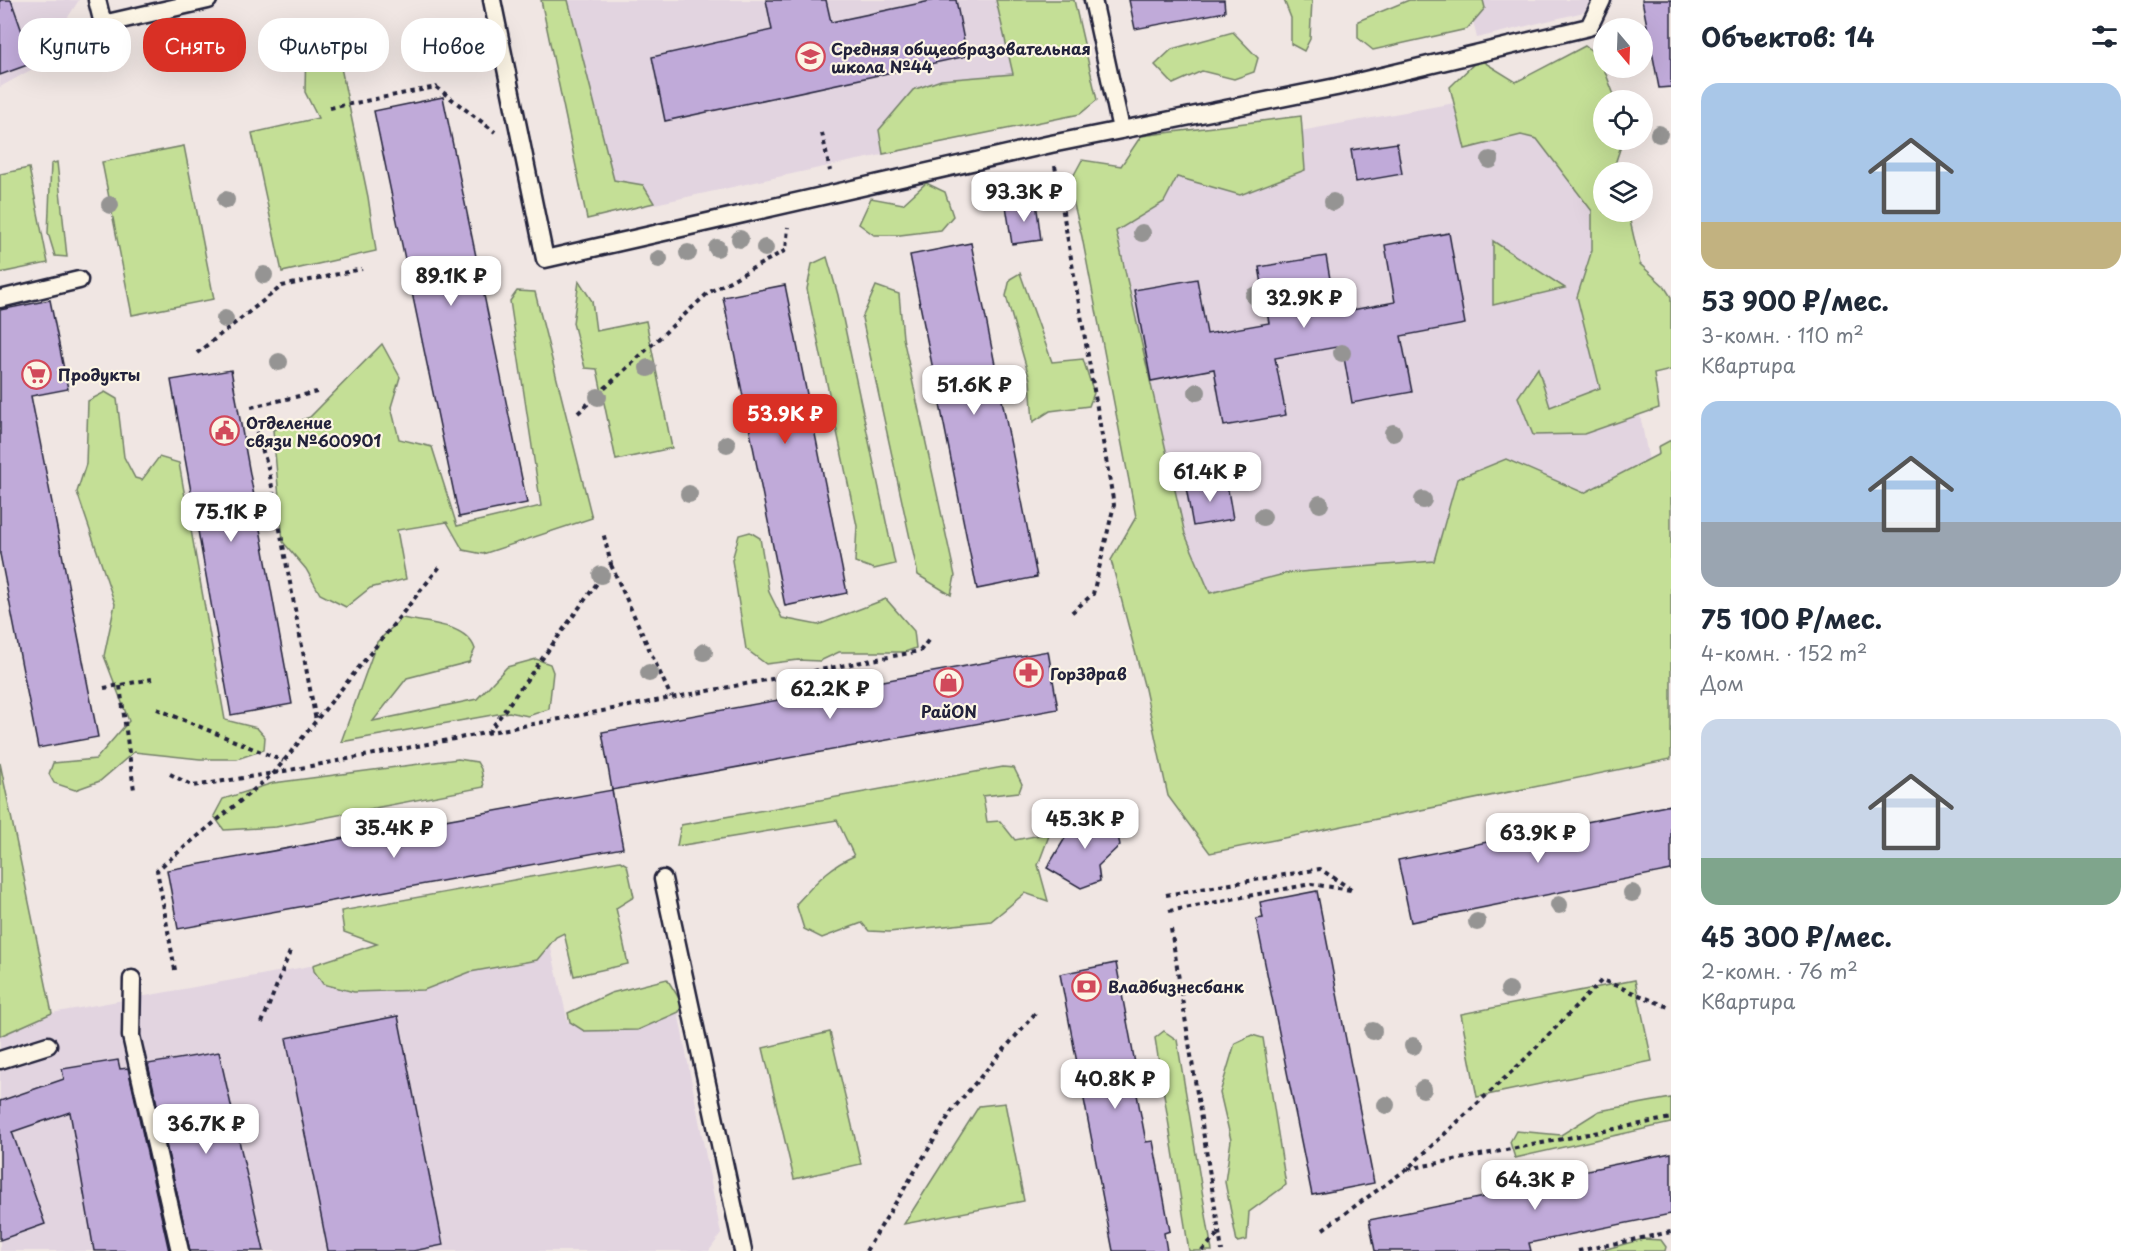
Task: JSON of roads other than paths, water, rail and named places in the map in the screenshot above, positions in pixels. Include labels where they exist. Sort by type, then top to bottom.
[{"type":"lane","points":[[97,0],[103,24],[208,0]]},
{"type":"lane","points":[[492,0],[545,259],[1051,144],[1336,87],[1589,27],[1602,0]]},
{"type":"lane","points":[[1093,0],[1121,129]]},
{"type":"lane","points":[[0,298],[79,280]]},
{"type":"lane","points":[[663,879],[743,1251]]},
{"type":"lane","points":[[132,979],[131,1036],[180,1251]]},
{"type":"lane","points":[[0,1060],[48,1045]]},
{"type":"place","name":"Средняя общеобразовательная школа №44","points":[[810,57]]},
{"type":"place","name":"Продукты","points":[[37,374]]},
{"type":"place","name":"Отделение связи №600901","points":[[225,431]]},
{"type":"place","name":"ГорЗдрав","points":[[1029,673]]},
{"type":"place","name":"РайON","points":[[949,683]]},
{"type":"place","name":"Владбизнесбанк","points":[[1087,986]]}]
